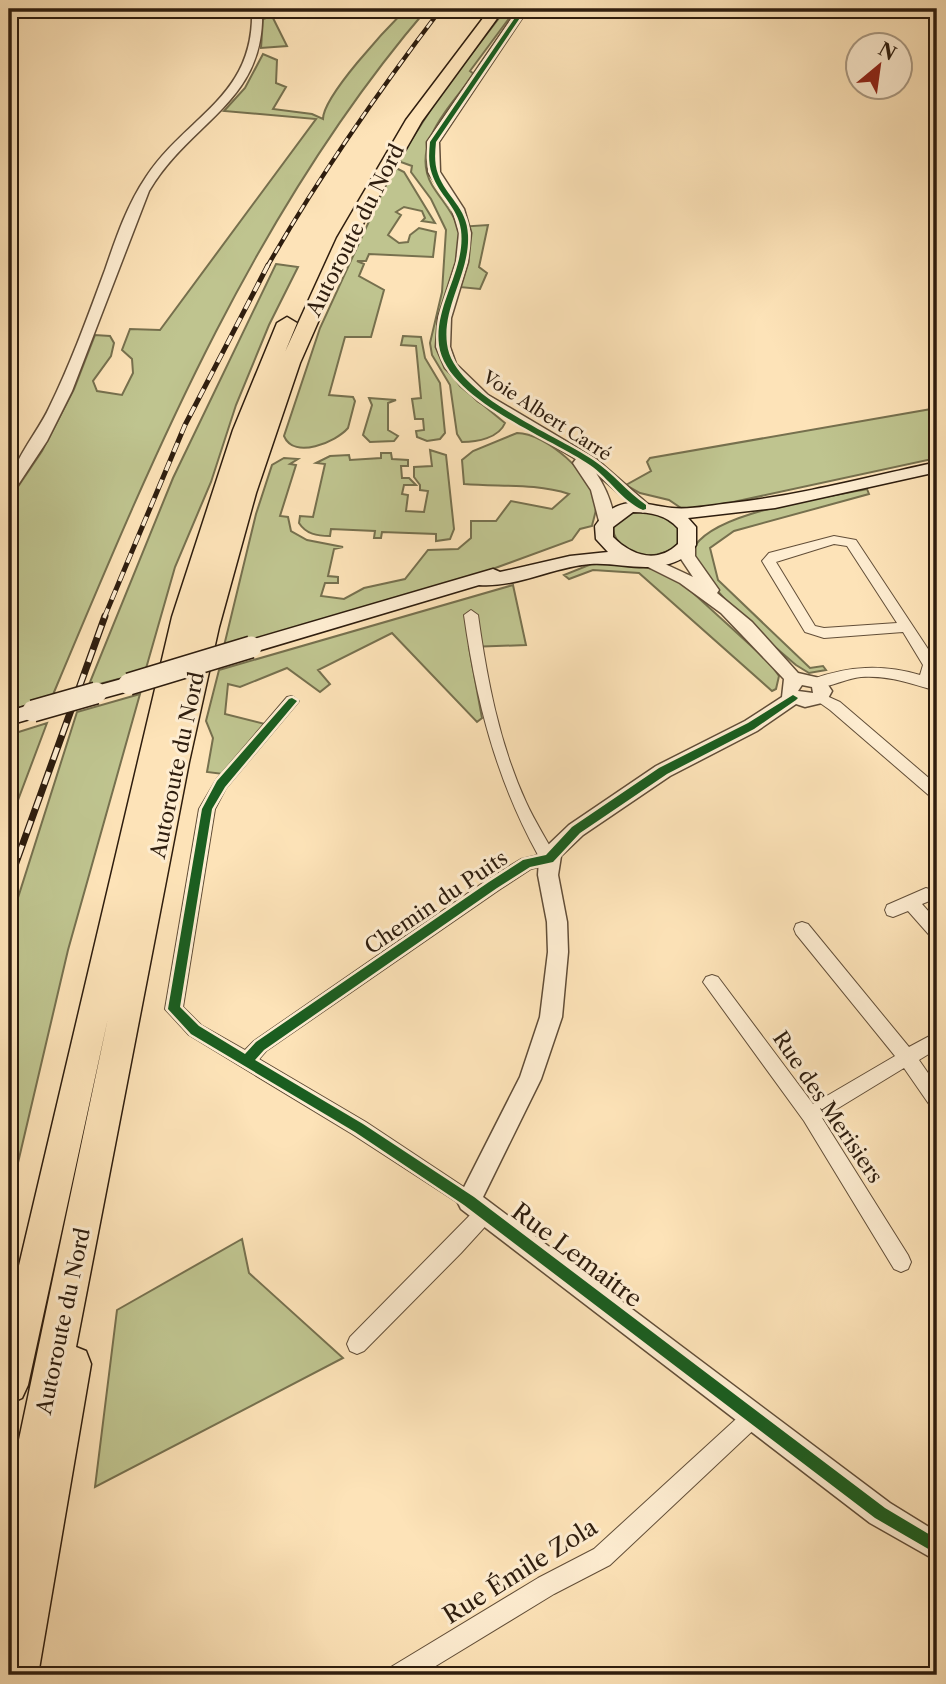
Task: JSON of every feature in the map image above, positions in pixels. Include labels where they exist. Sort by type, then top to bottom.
[{"type":"highway","name":"Autoroute du Nord","points":[[316,261],[360,178],[402,110],[480,9]]},
{"type":"highway","name":"Autoroute du Nord","points":[[9,1578],[188,707],[224,565],[259,450],[300,338],[345,240],[390,157],[451,66],[497,9]]},
{"type":"highway","name":"Autoroute du Nord","points":[[9,1385],[184,617],[244,430],[295,304]]},
{"type":"highway","points":[[17,1675],[97,1230],[156,861]]},
{"type":"highway","points":[[9,1298],[76,1093]]},
{"type":"main road","points":[[9,718],[482,580],[584,544],[618,512],[643,507],[670,513],[702,512],[775,503],[937,467]]},
{"type":"main road","points":[[482,580],[508,578],[581,559],[670,558],[714,524],[775,503]]},
{"type":"main road","points":[[670,513],[687,527],[688,542]]},
{"type":"main road","points":[[605,526],[611,547],[638,560]]},
{"type":"street","points":[[9,12],[39,9],[141,15],[215,9]]},
{"type":"street","points":[[9,488],[74,372],[140,195],[163,162],[222,104],[248,69],[258,41],[257,9]]},
{"type":"street","name":"Voie Albert Carré","points":[[523,9],[433,142],[430,161],[433,176],[457,208],[466,230],[447,312],[443,348],[452,367],[488,402],[601,469],[625,494],[643,507]]},
{"type":"street","name":"Voie Albert Carré","points":[[571,451],[598,486],[604,499],[605,526]]},
{"type":"street","points":[[638,560],[663,566],[716,601],[778,657],[794,689],[805,701],[856,671],[891,673],[931,683],[930,665],[906,627],[851,542],[834,540],[774,556],[769,561],[810,629],[824,633],[906,627]]},
{"type":"street","points":[[688,542],[687,556],[716,601]]},
{"type":"street","points":[[357,1344],[412,1286],[436,1267],[477,1207],[530,1079],[551,1017],[558,952],[557,922],[548,875],[549,859],[532,832],[487,714],[471,615]]},
{"type":"street","name":"Chemin du Puits","points":[[246,1061],[260,1046],[493,885],[527,863],[549,859],[576,830],[663,771],[751,726],[794,689]]},
{"type":"street","points":[[819,691],[937,794]]},
{"type":"street","name":"Rue Lemaitre","points":[[292,701],[221,784],[207,809],[174,1009],[179,1016],[246,1061],[359,1128],[477,1207],[880,1513],[937,1547]]},
{"type":"street","points":[[892,910],[926,895]]},
{"type":"street","points":[[910,902],[937,932]]},
{"type":"street","points":[[802,929],[906,1056],[937,1101]]},
{"type":"street","name":"Rue des Merisiers","points":[[712,982],[810,1115],[901,1262]]},
{"type":"street","points":[[810,1115],[937,1040]]},
{"type":"street","name":"Rue Émile Zola","points":[[399,1675],[546,1586],[601,1557],[754,1416]]},
{"type":"green space","points":[[406,9],[427,9],[366,86],[310,167],[259,251],[213,338],[129,516],[52,697],[9,711],[9,500],[42,451],[74,389],[95,335],[110,336],[114,343],[111,356],[93,381],[97,391],[122,395],[133,373],[132,359],[122,350],[130,329],[160,330],[316,119],[224,111],[245,88],[263,54],[277,60],[276,83],[286,87],[273,109],[312,114],[323,119],[326,108],[344,79]]},
{"type":"green space","points":[[506,9],[516,9],[470,71],[474,74],[436,126],[426,155],[426,170],[432,185],[450,210],[458,227],[488,225],[479,267],[487,273],[480,289],[450,286],[442,360],[460,386],[505,423],[493,436],[462,442],[457,434],[450,385],[432,355],[430,343],[442,292],[446,230],[431,199],[411,172],[412,166],[398,161],[440,95]]},
{"type":"green space","points":[[272,16],[287,46],[261,48],[263,19]]},
{"type":"green space","points":[[394,167],[404,172],[435,223],[422,221],[425,218],[422,211],[404,207],[396,212],[401,215],[388,235],[399,243],[408,242],[410,235],[419,228],[436,232],[433,257],[369,254],[366,261],[357,261],[364,264],[359,276],[384,290],[371,337],[345,337],[329,395],[353,397],[355,401],[348,428],[325,443],[305,448],[297,447],[289,443],[284,436],[320,328]]},
{"type":"green space","points":[[276,264],[298,267],[269,325],[236,405],[211,482],[175,567],[145,672],[88,687],[173,478]]},
{"type":"green space","points":[[403,336],[421,337],[425,358],[440,383],[445,433],[440,439],[427,441],[417,437],[416,431],[424,430],[423,419],[415,419],[412,399],[421,398],[416,346],[401,345]]},
{"type":"green space","points":[[369,398],[396,400],[388,403],[388,430],[398,436],[394,441],[370,442],[363,435],[372,405]]},
{"type":"green space","points":[[937,408],[937,458],[701,509],[684,510],[669,500],[640,493],[626,485],[651,471],[647,462],[650,458]]},
{"type":"green space","points":[[517,433],[541,440],[577,469],[593,493],[596,504],[592,526],[580,529],[572,540],[476,575],[223,650],[256,514],[272,465],[284,458],[298,459],[290,464],[296,465],[280,516],[288,517],[291,531],[307,540],[343,547],[334,549],[328,576],[338,577],[338,583],[325,583],[321,596],[344,599],[364,588],[405,579],[428,550],[458,549],[471,538],[471,521],[496,521],[511,501],[552,509],[569,494],[530,487],[464,484],[462,460],[473,451]]},
{"type":"green space","points":[[430,450],[446,455],[454,529],[450,539],[436,541],[436,534],[382,532],[381,538],[374,538],[375,531],[331,529],[330,536],[321,536],[308,532],[299,523],[300,516],[313,517],[325,464],[316,463],[330,456],[349,455],[350,460],[381,458],[381,453],[391,453],[392,459],[408,460],[408,466],[401,466],[402,478],[409,478],[416,485],[404,485],[402,494],[408,495],[406,511],[424,512],[428,491],[420,490],[414,477],[414,467],[432,466]]},
{"type":"green space","points":[[867,489],[869,494],[734,531],[710,548],[718,580],[810,668],[823,666],[826,670],[809,673],[796,665],[738,613],[712,584],[692,551],[703,537],[744,516]]},
{"type":"green space","points":[[650,511],[664,515],[681,530],[678,542],[668,551],[652,555],[625,548],[617,539],[614,530],[617,521],[629,514]]},
{"type":"green space","points":[[594,563],[639,566],[660,571],[680,581],[770,663],[779,676],[776,689],[772,691],[639,573],[593,570],[569,579],[564,575]]},
{"type":"green space","points":[[513,585],[526,645],[469,647],[482,718],[477,722],[392,633],[318,670],[330,684],[320,692],[287,668],[240,687],[228,684],[225,714],[265,724],[223,774],[207,772],[213,738],[206,721],[219,670]]},
{"type":"green space","points":[[140,694],[68,950],[9,1201],[9,926],[77,712]]},
{"type":"green space","points":[[47,723],[9,824],[9,735]]},
{"type":"green space","points":[[242,1239],[249,1273],[343,1358],[95,1487],[117,1310]]},
{"type":"railway","points":[[267,267],[350,135],[441,9]]},
{"type":"railway","points":[[104,618],[185,425],[268,265]]},
{"type":"railway","points":[[9,882],[105,616]]},
{"type":"cycle path","points":[[523,9],[433,142],[434,172],[458,209],[465,233],[462,262],[444,318],[443,347],[450,365],[464,382],[483,398],[591,462],[643,507]]},
{"type":"cycle path","points":[[246,1061],[260,1046],[493,885],[527,863],[549,859],[576,830],[663,771],[751,726],[793,698]]},
{"type":"cycle path","points":[[292,701],[221,784],[207,809],[174,1009],[195,1030],[359,1128],[469,1201],[880,1513],[937,1547]]}]
